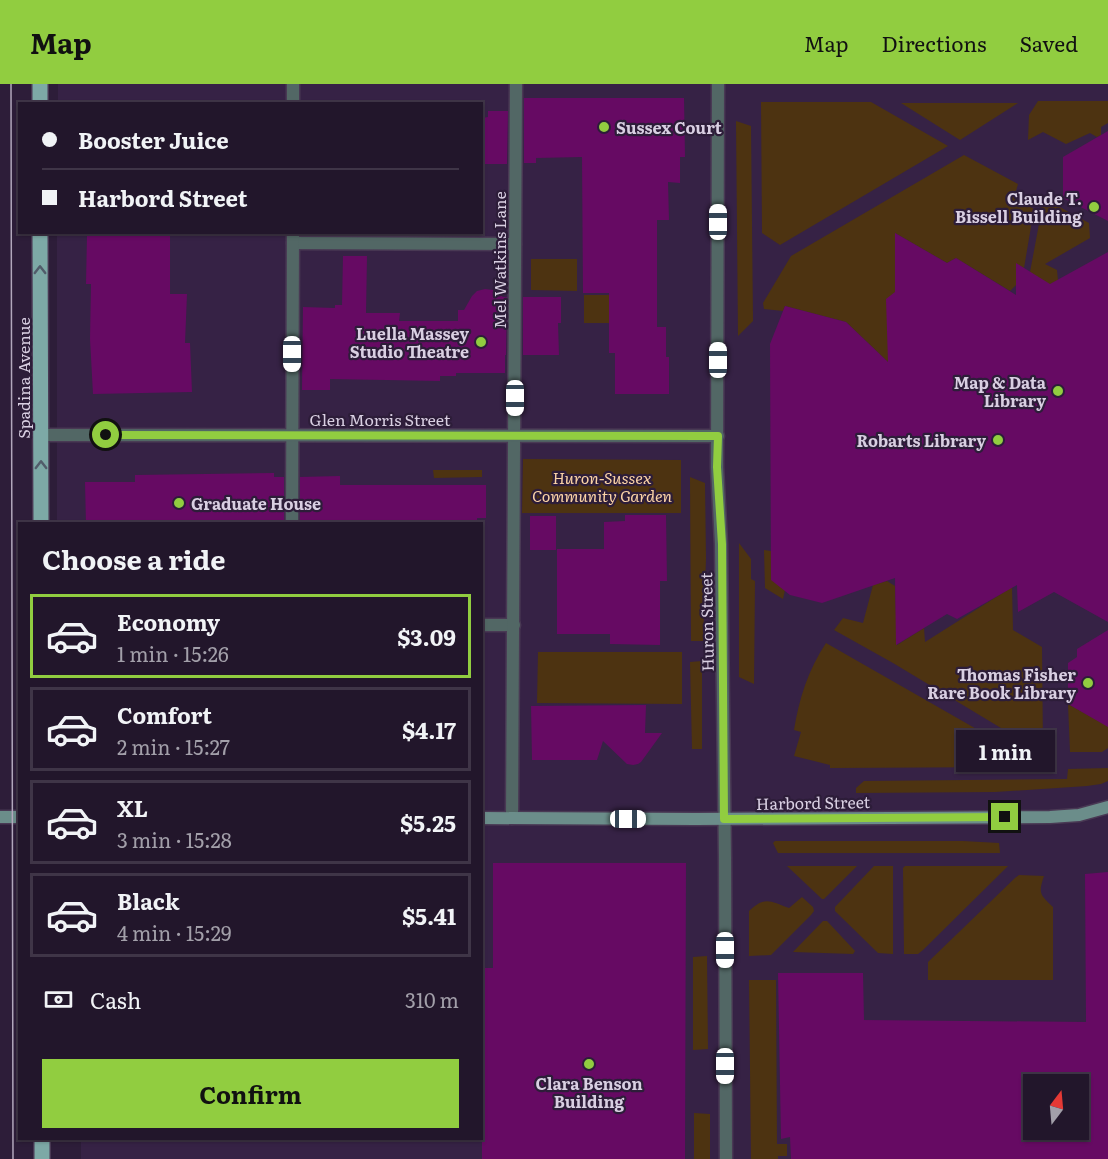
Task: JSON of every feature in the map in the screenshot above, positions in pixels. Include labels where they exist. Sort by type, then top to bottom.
[{"type":"main road","points":[[40,84],[40,102]]},
{"type":"main road","name":"Spadina Avenue","points":[[40,234],[41,522]]},
{"type":"main road","points":[[42,1140],[42,1159]]},
{"type":"street","points":[[293,84],[293,102]]},
{"type":"street","name":"Mel Watkins Lane","points":[[512,818],[516,84]]},
{"type":"street","name":"Huron Street","points":[[718,84],[717,467],[722,544],[726,1159]]},
{"type":"street","points":[[292,522],[293,238],[515,244]]},
{"type":"street","name":"Glen Morris Street","points":[[41,435],[718,436]]},
{"type":"street","points":[[483,625],[514,625]]},
{"type":"street","name":"Harbord Street","points":[[483,818],[1050,817],[1078,815],[1108,807]]},
{"type":"street","points":[[0,817],[18,817]]},
{"type":"shaded area","points":[[58,84],[1108,84],[1108,1159],[81,1159],[81,1140],[483,1140],[483,522],[57,522],[57,234],[483,234],[483,102],[58,102]]},
{"type":"green space","points":[[1038,101],[1108,101],[1108,123],[1101,127],[1101,135],[1097,137],[1090,133],[1066,144],[1043,132],[1028,140],[1029,115]]},
{"type":"green space","points":[[761,102],[871,102],[948,146],[780,245],[762,233]]},
{"type":"green space","points":[[901,103],[1018,103],[960,140]]},
{"type":"green space","points":[[736,121],[751,126],[753,321],[738,336]]},
{"type":"green space","points":[[964,155],[1018,184],[1014,198],[1034,209],[1024,268],[1020,266],[1016,268],[1016,285],[1010,291],[956,258],[947,263],[895,233],[895,292],[888,362],[846,322],[785,306],[783,311],[764,309],[763,303],[791,256]]},
{"type":"green space","points":[[1043,198],[1089,223],[1090,238],[1045,264],[1057,270],[1058,280],[1023,298],[1042,208],[1035,203]]},
{"type":"green space","points":[[531,259],[577,259],[577,291],[531,290]]},
{"type":"green space","points":[[584,295],[638,295],[638,323],[584,323]]},
{"type":"green space","name":"Huron-Sussex Community Garden","points":[[523,459],[681,460],[681,513],[522,513]]},
{"type":"green space","points":[[433,470],[482,470],[482,477],[434,478]]},
{"type":"green space","points":[[690,477],[705,483],[706,559],[703,641],[691,641]]},
{"type":"green space","points":[[739,543],[751,559],[751,579],[755,581],[754,684],[739,677]]},
{"type":"green space","points":[[764,550],[771,551],[785,590],[783,599],[765,588]]},
{"type":"green space","points":[[887,581],[895,586],[897,645],[924,628],[925,642],[1012,587],[1013,630],[1042,647],[1043,750],[1031,746],[834,630],[843,618],[863,623],[873,585]]},
{"type":"green space","points":[[826,643],[1022,755],[1024,765],[1018,767],[830,768],[830,765],[794,756],[801,732],[794,730],[802,696],[809,674]]},
{"type":"green space","points":[[538,652],[682,652],[682,704],[537,703]]},
{"type":"green space","points":[[702,661],[702,749],[692,749],[690,662]]},
{"type":"green space","points":[[1068,704],[1104,724],[1108,722],[1108,748],[1102,752],[1070,752]]},
{"type":"green space","points":[[1108,768],[1108,781],[1087,786],[995,792],[856,793],[856,788],[864,781],[1067,779],[1068,769]]},
{"type":"green space","points":[[775,841],[963,841],[999,843],[1000,853],[778,853],[773,843]]},
{"type":"green space","points":[[787,866],[857,866],[822,899]]},
{"type":"green space","points":[[874,866],[893,866],[893,954],[878,953],[835,911],[835,907]]},
{"type":"green space","points":[[905,866],[1008,866],[923,950],[918,954],[904,954],[903,868]]},
{"type":"green space","points":[[1019,875],[1044,876],[1041,893],[1053,907],[1053,980],[928,980],[928,962]]},
{"type":"green space","points":[[802,897],[813,907],[814,911],[811,915],[771,955],[749,956],[749,911],[759,903],[768,901],[789,908]]},
{"type":"green space","points":[[823,921],[827,921],[855,951],[853,954],[793,952]]},
{"type":"green space","points":[[707,956],[708,1049],[693,1050],[693,957]]},
{"type":"green space","points":[[749,980],[776,980],[777,1144],[787,1144],[787,1156],[778,1156],[778,1159],[751,1159]]},
{"type":"green space","points":[[694,1113],[710,1114],[710,1159],[694,1159]]},
{"type":"building","points":[[524,98],[684,98],[685,157],[680,157],[680,183],[668,182],[669,220],[657,220],[657,327],[666,327],[669,394],[615,394],[615,353],[609,353],[609,293],[583,293],[582,157],[536,158],[536,163],[524,163]]},
{"type":"building","points":[[488,111],[508,111],[507,164],[483,164],[483,118],[488,117]]},
{"type":"building","name":"Claude T. Bissell Building","points":[[1108,131],[1108,221],[1063,198],[1063,157]]},
{"type":"building","name":"Robarts Library","points":[[895,233],[947,263],[956,258],[1016,295],[1016,263],[1050,284],[1108,252],[1108,622],[1054,592],[1018,612],[1017,585],[957,619],[947,614],[896,645],[895,578],[822,603],[790,595],[771,580],[770,344],[785,306],[846,322],[888,362],[886,299],[895,292]]},
{"type":"building","points":[[87,235],[170,236],[170,294],[187,294],[185,343],[190,343],[192,392],[93,394],[90,339],[91,284],[86,284]]},
{"type":"building","points":[[343,256],[367,256],[366,313],[400,313],[399,321],[458,321],[458,310],[464,310],[477,291],[493,290],[507,297],[505,373],[456,373],[456,376],[440,376],[440,381],[330,379],[330,390],[302,390],[303,307],[335,308],[335,305],[342,305]]},
{"type":"building","points":[[523,297],[561,297],[561,323],[558,323],[559,355],[523,355]]},
{"type":"building","name":"Graduate House","points":[[274,473],[274,477],[284,477],[284,522],[86,522],[85,482],[135,482],[135,475]]},
{"type":"building","points":[[340,476],[340,485],[486,485],[486,518],[477,518],[477,522],[300,522],[300,477]]},
{"type":"building","points":[[625,515],[666,515],[667,581],[660,581],[660,645],[610,644],[610,634],[557,634],[557,549],[604,549],[604,522],[625,521]]},
{"type":"building","points":[[530,516],[556,516],[556,550],[530,550]]},
{"type":"building","name":"Thomas Fisher Rare Book Library","points":[[1108,630],[1108,727],[1068,704],[1068,663],[1077,657],[1077,649]]},
{"type":"building","points":[[646,705],[645,733],[662,733],[638,764],[627,764],[603,741],[597,760],[532,760],[531,706]]},
{"type":"building","name":"Clara Benson Building","points":[[493,863],[686,863],[685,1159],[482,1159],[483,968],[493,968]]},
{"type":"building","points":[[1108,872],[1108,1159],[791,1159],[790,1137],[781,1139],[778,973],[863,973],[864,1020],[1086,1022],[1085,874]]},
{"type":"tram line","points":[[11,84],[13,1159]]},
{"type":"place","name":"Sussex Court","points":[[604,127]]},
{"type":"place","name":"Claude T. Bissell Building","points":[[1094,207]]},
{"type":"place","name":"Luella Massey Studio Theatre","points":[[481,342]]},
{"type":"place","name":"Map & Data Library","points":[[1058,391]]},
{"type":"place","name":"Robarts Library","points":[[998,440]]},
{"type":"place","name":"Graduate House","points":[[179,503]]},
{"type":"place","name":"Thomas Fisher Rare Book Library","points":[[1088,683]]},
{"type":"place","name":"Clara Benson Building","points":[[589,1064]]},
{"type":"route","points":[[106,435],[718,436],[717,467],[722,544],[724,819],[1005,817]]}]
